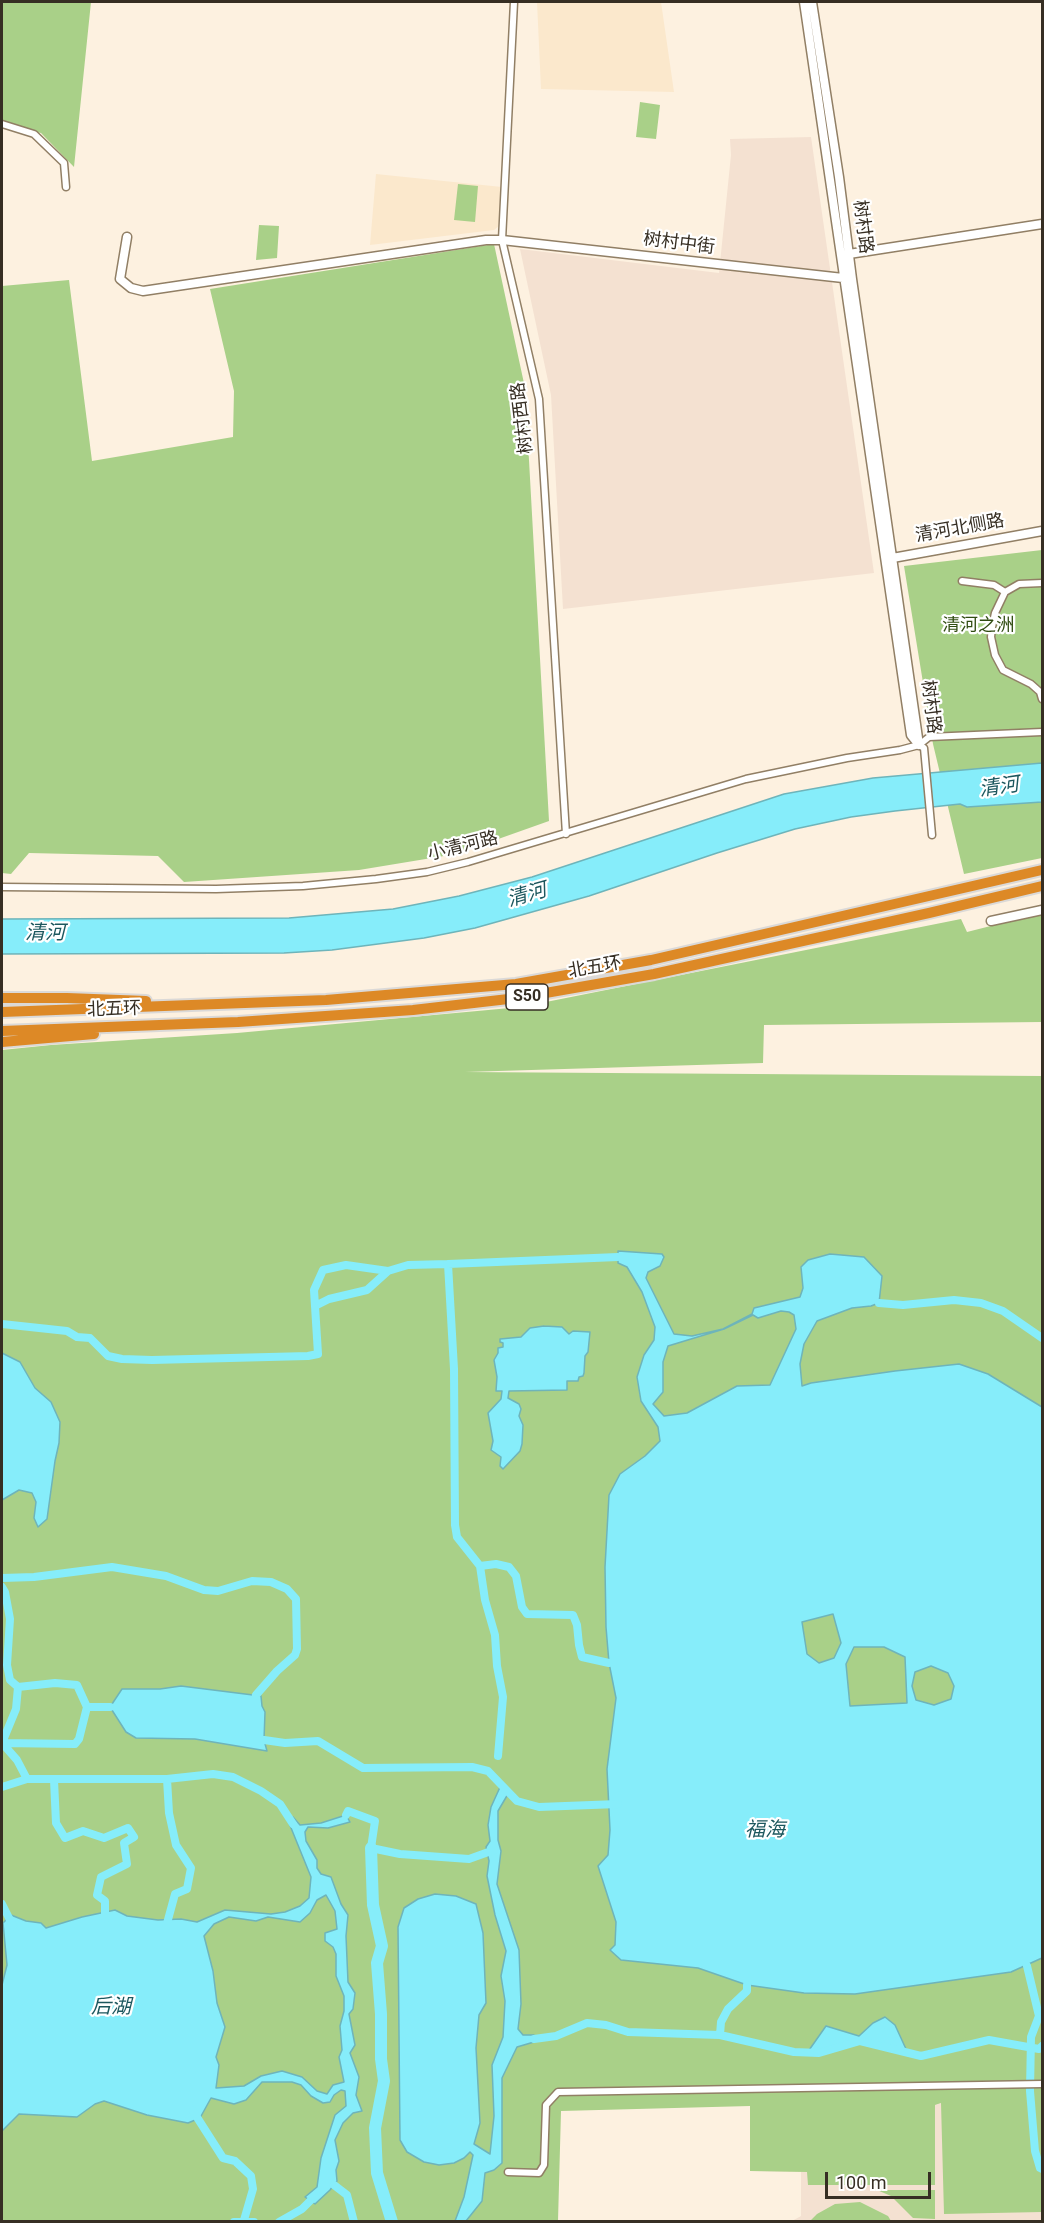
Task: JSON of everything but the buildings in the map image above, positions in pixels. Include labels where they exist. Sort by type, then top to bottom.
[{"type":"highway","name":"北五环","points":[[5,1012],[337,1000],[516,984],[651,960],[1042,870]]},
{"type":"highway","name":"北五环","points":[[2,1031],[238,1022],[413,1010],[517,998],[654,974],[1042,886]]},
{"type":"highway","points":[[2,998],[237,1004]]},
{"type":"highway","points":[[2,1042],[238,1022]]},
{"type":"street","name":"树村西路","points":[[514,2],[502,240],[539,399],[566,834]]},
{"type":"street","name":"树村路","points":[[804,2],[848,279],[888,559],[919,732],[919,744]]},
{"type":"street","name":"树村路","points":[[812,2],[839,177],[849,254],[848,279]]},
{"type":"street","points":[[2,124],[34,134],[64,162],[66,187]]},
{"type":"street","points":[[849,254],[1042,224]]},
{"type":"street","name":"树村中街","points":[[127,237],[120,279],[130,288],[143,291],[486,240],[848,279]]},
{"type":"street","name":"清河北侧路","points":[[888,559],[1042,531]]},
{"type":"street","points":[[962,581],[994,585],[1005,592]]},
{"type":"street","points":[[1042,584],[1019,584],[1005,592],[995,613],[991,638],[995,655],[1003,670],[1031,684],[1040,692],[1042,699]]},
{"type":"street","name":"小清河路","points":[[2,887],[216,889],[303,886],[427,872],[566,834],[683,796],[747,779],[919,744],[929,737],[1042,732]]},
{"type":"street","points":[[919,744],[924,748],[932,835]]},
{"type":"street","points":[[991,921],[1042,910]]},
{"type":"street","points":[[508,2172],[539,2173],[544,2165],[546,2105],[558,2092],[1042,2084]]},
{"type":"shaded area","points":[[537,2],[661,2],[674,92],[541,89]]},
{"type":"shaded area","points":[[811,137],[874,573],[563,609],[551,395],[520,249],[719,273],[731,155],[730,139]]},
{"type":"shaded area","points":[[376,174],[502,187],[499,226],[494,230],[370,245]]},
{"type":"shaded area","points":[[941,2103],[1024,2212],[1042,2212],[1042,2221],[792,2221],[801,2216],[801,2172],[750,2171]]},
{"type":"green space","points":[[2,2],[91,2],[74,167],[41,133],[2,125]]},
{"type":"green space","points":[[640,102],[660,105],[656,139],[636,137]]},
{"type":"green space","points":[[458,184],[478,186],[475,222],[454,220]]},
{"type":"green space","points":[[259,225],[279,226],[277,258],[256,260]]},
{"type":"green space","points":[[494,244],[525,388],[549,821],[456,854],[359,870],[184,882],[158,856],[29,853],[11,874],[2,873],[2,286],[69,280],[92,461],[233,437],[234,391],[210,289]]},
{"type":"green space","name":"清河之洲","points":[[1042,550],[1042,858],[964,874],[933,744],[904,566]]},
{"type":"green space","points":[[1042,913],[1042,1022],[764,1025],[763,1063],[465,1072],[1042,1076],[1042,2212],[944,2214],[941,2103],[935,2105],[935,2185],[808,2185],[807,2172],[750,2171],[750,2106],[561,2111],[558,2221],[2,2222],[2,1050],[237,1033],[521,1007],[961,919],[967,932]]},
{"type":"green space","points":[[877,2190],[935,2190],[935,2219],[913,2218],[891,2196]]},
{"type":"green space","points":[[860,2202],[888,2216],[891,2221],[810,2221],[817,2214],[835,2204]]},
{"type":"water","name":"清河","points":[[1042,763],[1042,802],[967,807],[960,804],[895,811],[851,817],[795,829],[589,896],[475,928],[424,938],[332,950],[284,953],[2,954],[2,919],[289,918],[393,909],[459,896],[532,877],[784,794],[873,778]]},
{"type":"water","name":"福海","points":[[618,1251],[662,1254],[664,1257],[660,1266],[648,1272],[646,1278],[674,1334],[692,1336],[723,1329],[752,1314],[754,1308],[800,1297],[803,1288],[801,1267],[808,1260],[830,1254],[864,1257],[882,1276],[879,1303],[852,1308],[817,1321],[804,1344],[800,1364],[802,1386],[895,1371],[959,1364],[988,1374],[1042,1407],[1042,1958],[1011,1972],[855,1994],[804,1993],[747,1985],[698,1968],[621,1960],[610,1950],[615,1945],[616,1922],[598,1866],[608,1855],[610,1830],[607,1769],[616,1698],[609,1663],[606,1627],[605,1567],[609,1495],[620,1474],[645,1456],[660,1441],[658,1427],[641,1401],[637,1377],[644,1355],[654,1340],[655,1327],[642,1292],[627,1267],[618,1263]],"holes":[[[781,1311],[794,1315],[796,1329],[770,1385],[737,1386],[687,1413],[664,1416],[653,1404],[663,1392],[663,1362],[668,1346],[724,1329],[753,1315],[758,1318]],[[833,1614],[841,1643],[834,1658],[819,1663],[807,1654],[802,1622]],[[854,1647],[884,1647],[905,1657],[907,1703],[850,1706],[846,1664]],[[931,1666],[948,1673],[954,1686],[951,1699],[934,1705],[916,1700],[912,1686],[915,1672]]]},
{"type":"water","points":[[562,1327],[569,1334],[573,1331],[590,1332],[584,1373],[578,1381],[567,1381],[567,1390],[509,1391],[508,1398],[519,1404],[521,1409],[519,1416],[523,1425],[522,1444],[520,1451],[503,1469],[500,1466],[501,1457],[491,1450],[493,1441],[488,1413],[501,1399],[502,1391],[496,1391],[497,1377],[494,1360],[498,1348],[503,1347],[500,1339],[521,1337],[530,1328]]},
{"type":"water","points":[[2,1353],[20,1362],[35,1388],[51,1402],[60,1422],[47,1519],[38,1527],[34,1518],[36,1502],[32,1493],[19,1490],[2,1500]]},
{"type":"water","points":[[181,1686],[261,1696],[265,1712],[264,1740],[267,1751],[195,1739],[136,1738],[126,1732],[110,1707],[122,1689],[160,1689]]},
{"type":"water","points":[[501,1785],[508,1794],[498,1811],[498,1840],[501,1851],[497,1884],[519,1950],[521,2004],[518,2029],[523,2035],[534,2035],[534,2042],[517,2047],[502,2078],[502,2163],[494,2170],[485,2173],[482,2201],[466,2221],[455,2221],[464,2197],[473,2155],[470,2152],[454,2163],[439,2165],[424,2162],[407,2152],[400,2140],[398,1927],[404,1908],[418,1899],[435,1894],[456,1896],[476,1904],[483,1933],[486,2003],[479,2015],[476,2048],[480,2123],[474,2144],[490,2154],[494,2116],[492,2065],[503,2037],[505,2001],[501,1976],[506,1951],[495,1915],[487,1876],[489,1861],[486,1847],[490,1841],[488,1825],[491,1807]]},
{"type":"water","name":"后湖","points":[[346,1815],[350,1822],[328,1828],[308,1827],[305,1832],[306,1841],[317,1860],[317,1868],[321,1874],[331,1877],[341,1904],[348,1915],[346,1936],[348,1982],[355,1993],[353,2009],[349,2014],[355,2045],[350,2053],[359,2077],[356,2095],[362,2111],[353,2113],[343,2123],[335,2140],[339,2161],[336,2170],[337,2181],[330,2190],[315,2204],[305,2197],[317,2187],[321,2158],[335,2115],[346,2106],[345,2091],[341,2090],[330,2102],[323,2103],[311,2096],[301,2085],[292,2082],[262,2082],[246,2100],[234,2104],[211,2098],[200,2118],[188,2123],[147,2115],[104,2101],[95,2104],[77,2117],[19,2114],[2,2131],[2,1985],[7,1965],[3,1923],[11,1915],[26,1921],[41,1923],[46,1928],[115,1910],[127,1916],[197,1922],[225,1910],[271,1914],[285,1912],[300,1906],[309,1898],[311,1877],[287,1818],[293,1817],[300,1825],[321,1823]],"holes":[[[326,1895],[335,1911],[337,1929],[325,1933],[325,1941],[333,1947],[336,1954],[336,1976],[344,1996],[344,2011],[340,2026],[342,2050],[339,2057],[344,2082],[333,2085],[327,2094],[317,2091],[302,2077],[282,2071],[261,2076],[244,2086],[216,2088],[219,2065],[216,2057],[225,2027],[217,2003],[213,1971],[204,1936],[214,1924],[229,1917],[256,1921],[268,1917],[300,1922],[310,1913],[317,1900]]]},
{"type":"water","points":[[885,2017],[895,2025],[906,2049],[905,2052],[860,2041],[819,2053],[807,2053],[826,2026],[859,2036],[873,2023]]},
{"type":"waterway","points":[[498,1756],[503,1697],[497,1666],[495,1635],[485,1600],[480,1566],[457,1537],[455,1525],[454,1369],[448,1264],[618,1257]]},
{"type":"waterway","points":[[2,1324],[67,1331],[77,1337],[90,1338],[108,1356],[122,1359],[308,1356],[318,1354],[315,1306],[329,1299],[367,1290],[388,1271],[408,1265],[448,1264]]},
{"type":"waterway","points":[[315,1306],[314,1290],[323,1270],[346,1265],[388,1271]]},
{"type":"waterway","points":[[879,1303],[903,1305],[954,1300],[981,1303],[1003,1311],[1042,1338]]},
{"type":"waterway","points":[[480,1566],[496,1564],[509,1567],[516,1576],[522,1607],[527,1614],[573,1615],[577,1625],[582,1657],[609,1663]]},
{"type":"waterway","points":[[2,1578],[34,1577],[112,1567],[166,1576],[204,1590],[218,1591],[252,1581],[271,1582],[287,1589],[296,1599],[297,1649],[295,1655],[256,1695]]},
{"type":"waterway","points":[[2,1587],[10,1619],[7,1665],[10,1680],[18,1687],[16,1709],[2,1743]]},
{"type":"waterway","points":[[18,1687],[55,1683],[77,1685],[87,1707],[110,1707]]},
{"type":"waterway","points":[[2,1743],[75,1744],[79,1739],[87,1707]]},
{"type":"waterway","points":[[264,1740],[285,1743],[318,1741],[363,1768],[472,1767],[488,1771],[517,1801],[539,1807],[618,1804]]},
{"type":"waterway","points":[[2,1743],[17,1760],[27,1779],[167,1779],[213,1774],[233,1777],[261,1791],[280,1804],[293,1824]]},
{"type":"waterway","points":[[2,1787],[27,1779]]},
{"type":"waterway","points":[[166,1927],[175,1894],[187,1889],[191,1868],[176,1845],[169,1813],[167,1779]]},
{"type":"waterway","points":[[54,1780],[56,1823],[65,1838],[83,1831],[104,1838],[128,1828],[134,1837],[124,1843],[127,1864],[101,1877],[97,1895],[105,1901],[105,1919]]},
{"type":"waterway","points":[[346,1815],[348,1811],[375,1821],[371,1848],[400,1854],[469,1859],[494,1850]]},
{"type":"waterway","points":[[371,1848],[373,1905],[382,1946],[377,1963],[384,2081],[375,2128],[377,2173],[392,2222]]},
{"type":"waterway","points":[[2,1904],[13,1926]]},
{"type":"waterway","points":[[1027,1966],[1039,2016],[1031,2037],[1030,2091],[1035,2151],[1042,2169]]},
{"type":"waterway","points":[[720,2035],[721,2022],[728,2009],[747,1991],[747,1985]]},
{"type":"waterway","points":[[534,2039],[556,2036],[587,2023],[606,2025],[628,2032],[720,2035],[794,2052],[819,2053],[860,2041],[921,2056],[989,2040],[1039,2049],[1042,2046]]},
{"type":"waterway","points":[[193,2111],[223,2158],[235,2161],[251,2176],[253,2189],[244,2220]]},
{"type":"waterway","points":[[334,2185],[347,2195],[354,2222]]},
{"type":"waterway","points":[[279,2222],[302,2209],[316,2195]]},
{"type":"waterway","points":[[234,2222],[254,2222]]}]
